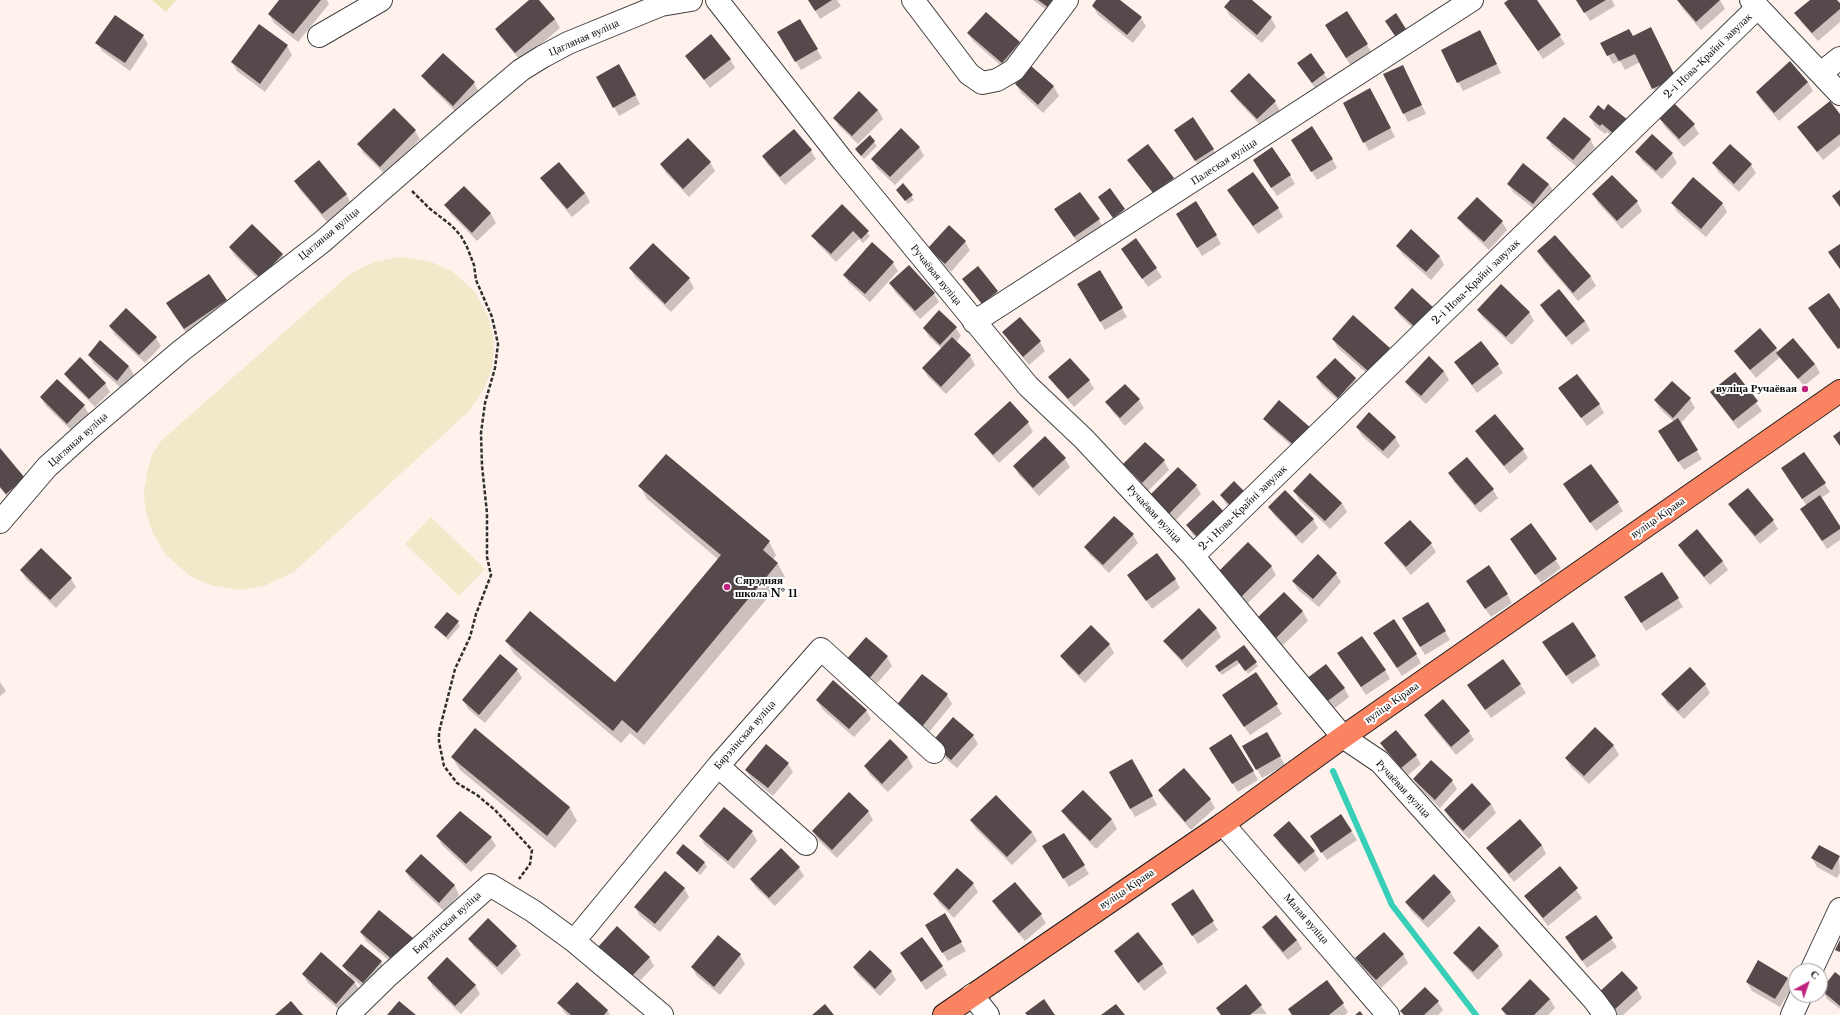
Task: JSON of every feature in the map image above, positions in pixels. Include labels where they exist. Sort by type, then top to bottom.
[{"type":"main road","name":"вуліца Кірава","points":[[944,1015],[1223,824],[1343,737],[1840,391]]},
{"type":"street","points":[[319,36],[381,0]]},
{"type":"street","name":"Цагляная вуліца","points":[[0,522],[48,467],[89,429],[182,350],[322,242],[399,174],[522,70],[568,43],[656,2],[691,0]]},
{"type":"street","name":"Ручаёвая вуліца","points":[[717,0],[843,160],[974,322],[1028,386],[1084,439],[1193,556],[1343,737],[1380,762],[1606,1015]]},
{"type":"street","points":[[913,0],[969,74],[982,83],[997,80],[1014,70],[1067,0]]},
{"type":"street","name":"Палеская вуліца","points":[[974,322],[1472,0]]},
{"type":"street","points":[[1754,4],[1840,94]]},
{"type":"street","name":"2-і Нова-Крайні завулак","points":[[1193,556],[1754,4]]},
{"type":"street","points":[[1821,73],[1840,58]]},
{"type":"street","name":"Бярэзінская вуліца","points":[[574,941],[718,766],[821,649],[934,752]]},
{"type":"street","points":[[718,766],[806,844]]},
{"type":"street","name":"Малая вуліца","points":[[1223,824],[1388,1015]]},
{"type":"street","name":"Бярэзінская вуліца","points":[[348,1015],[389,975],[490,885],[533,912],[574,941],[662,1015]]},
{"type":"street","points":[[1815,963],[1840,909]]},
{"type":"street","points":[[972,995],[988,1015]]},
{"type":"street","points":[[1792,1015],[1797,1003]]},
{"type":"path","points":[[399,174],[416,196],[461,236],[470,254],[476,280],[496,332],[498,344],[495,368],[485,403],[481,433],[482,466],[487,513],[487,557],[491,575],[476,614],[470,637],[455,669],[439,732],[439,742],[444,766],[457,783],[477,795],[495,810],[532,850],[530,864],[506,895]]},
{"type":"shaded area","points":[[152,0],[176,0],[166,12]]},
{"type":"shaded area","points":[[400,257],[429,261],[452,271],[475,292],[488,316],[493,334],[494,351],[491,372],[483,391],[469,411],[294,572],[264,586],[238,590],[214,586],[191,577],[166,555],[153,534],[145,509],[144,489],[149,466],[152,455],[161,441],[350,274],[374,262]]},
{"type":"shaded area","points":[[431,517],[485,569],[459,596],[405,544]]},
{"type":"building","points":[[279,0],[321,0],[293,34],[268,14]]},
{"type":"building","points":[[529,0],[539,0],[555,19],[515,53],[495,29]]},
{"type":"building","points":[[808,0],[832,0],[815,11]]},
{"type":"building","points":[[1038,0],[1056,0],[1049,8]]},
{"type":"building","points":[[1096,0],[1120,0],[1142,17],[1127,35],[1092,6]]},
{"type":"building","points":[[1230,0],[1252,0],[1272,17],[1257,35],[1224,7]]},
{"type":"building","points":[[1508,0],[1537,0],[1561,35],[1538,51],[1504,3]]},
{"type":"building","points":[[1576,0],[1606,0],[1584,13]]},
{"type":"building","points":[[1677,0],[1720,0],[1696,22]]},
{"type":"building","points":[[1810,0],[1837,0],[1840,3],[1840,9],[1812,33],[1794,13]]},
{"type":"building","points":[[1347,11],[1368,44],[1346,58],[1325,25]]},
{"type":"building","points":[[986,12],[1020,42],[1002,63],[967,33]]},
{"type":"building","points":[[1396,13],[1406,29],[1395,36],[1385,21]]},
{"type":"building","points":[[115,15],[144,35],[125,63],[95,43]]},
{"type":"building","points":[[800,19],[818,49],[795,62],[777,32]]},
{"type":"building","points":[[259,24],[288,45],[260,84],[231,62]]},
{"type":"building","points":[[1651,27],[1676,78],[1652,89],[1635,54],[1619,61],[1614,53],[1607,56],[1600,43],[1629,29],[1633,36]]},
{"type":"building","points":[[1480,30],[1497,64],[1457,83],[1441,50]]},
{"type":"building","points":[[711,34],[731,59],[704,80],[685,56]]},
{"type":"building","points":[[443,53],[475,82],[453,106],[421,76]]},
{"type":"building","points":[[1311,53],[1325,73],[1312,83],[1297,63]]},
{"type":"building","points":[[1790,61],[1808,82],[1774,113],[1756,92]]},
{"type":"building","points":[[619,64],[636,95],[613,108],[596,77]]},
{"type":"building","points":[[1403,65],[1422,105],[1403,114],[1383,74]]},
{"type":"building","points":[[1031,66],[1054,86],[1038,105],[1015,84]]},
{"type":"building","points":[[1249,73],[1276,101],[1257,119],[1230,91]]},
{"type":"building","points":[[1370,88],[1391,128],[1363,143],[1343,103]]},
{"type":"building","points":[[859,91],[878,110],[852,136],[833,118]]},
{"type":"building","points":[[1830,101],[1840,114],[1840,134],[1817,152],[1797,127]]},
{"type":"building","points":[[1674,103],[1695,124],[1679,139],[1659,118]]},
{"type":"building","points":[[1608,104],[1628,120],[1615,135],[1602,124],[1600,126],[1589,117],[1598,105],[1604,110]]},
{"type":"building","points":[[394,108],[416,130],[380,167],[357,144]]},
{"type":"building","points":[[1193,117],[1214,149],[1195,161],[1174,130]]},
{"type":"building","points":[[1564,117],[1591,139],[1573,160],[1546,138]]},
{"type":"building","points":[[1312,126],[1333,159],[1311,172],[1291,140]]},
{"type":"building","points":[[901,128],[920,147],[890,177],[871,159]]},
{"type":"building","points":[[794,129],[812,150],[780,177],[762,156]]},
{"type":"building","points":[[1652,134],[1673,153],[1656,171],[1635,152]]},
{"type":"building","points":[[870,135],[875,141],[861,156],[855,149]]},
{"type":"building","points":[[688,138],[711,162],[683,189],[660,164]]},
{"type":"building","points":[[1148,144],[1174,178],[1153,193],[1127,160]]},
{"type":"building","points":[[1730,144],[1752,164],[1734,184],[1712,163]]},
{"type":"building","points":[[1272,147],[1291,175],[1271,188],[1253,160]]},
{"type":"building","points":[[319,160],[347,194],[322,214],[294,181]]},
{"type":"building","points":[[559,162],[585,193],[567,209],[540,178]]},
{"type":"building","points":[[1523,163],[1549,184],[1533,204],[1507,184]]},
{"type":"building","points":[[1253,172],[1279,208],[1253,226],[1227,190]]},
{"type":"building","points":[[1612,175],[1638,201],[1617,221],[1592,194]]},
{"type":"building","points":[[1693,177],[1723,203],[1701,229],[1671,203]]},
{"type":"building","points":[[903,183],[913,195],[905,201],[896,190]]},
{"type":"building","points":[[464,186],[491,213],[472,233],[444,205]]},
{"type":"building","points":[[1110,188],[1125,209],[1113,218],[1098,197]]},
{"type":"building","points":[[1840,190],[1840,207],[1832,196]]},
{"type":"building","points":[[1080,192],[1100,219],[1074,237],[1054,209]]},
{"type":"building","points":[[1477,197],[1503,221],[1484,242],[1457,218]]},
{"type":"building","points":[[1196,201],[1217,235],[1197,248],[1176,214]]},
{"type":"building","points":[[842,204],[869,231],[861,239],[853,231],[831,254],[811,236]]},
{"type":"building","points":[[252,224],[283,254],[260,278],[229,247]]},
{"type":"building","points":[[949,225],[966,241],[945,264],[928,248]]},
{"type":"building","points":[[1411,229],[1440,256],[1426,272],[1396,246]]},
{"type":"building","points":[[1555,235],[1591,276],[1573,293],[1537,251]]},
{"type":"building","points":[[1136,238],[1157,268],[1142,279],[1121,249]]},
{"type":"building","points":[[872,242],[894,262],[865,294],[843,275]]},
{"type":"building","points":[[653,243],[690,278],[665,304],[629,268]]},
{"type":"building","points":[[1840,244],[1840,269],[1828,252]]},
{"type":"building","points":[[909,265],[935,293],[915,311],[889,283]]},
{"type":"building","points":[[978,266],[998,291],[982,304],[962,279]]},
{"type":"building","points":[[1100,270],[1123,308],[1100,322],[1077,284]]},
{"type":"building","points":[[209,274],[227,300],[184,329],[166,303]]},
{"type":"building","points":[[1501,284],[1530,312],[1506,337],[1477,310]]},
{"type":"building","points":[[1412,288],[1434,308],[1416,328],[1394,308]]},
{"type":"building","points":[[1559,289],[1585,321],[1566,337],[1540,305]]},
{"type":"building","points":[[1829,293],[1840,309],[1840,348],[1838,349],[1808,308]]},
{"type":"building","points":[[126,308],[157,337],[139,355],[109,326]]},
{"type":"building","points":[[939,310],[957,327],[940,345],[923,328]]},
{"type":"building","points":[[1353,315],[1390,348],[1369,372],[1332,339]]},
{"type":"building","points":[[1020,317],[1041,341],[1023,357],[1002,332]]},
{"type":"building","points":[[1760,328],[1777,348],[1750,370],[1734,351]]},
{"type":"building","points":[[952,337],[971,355],[941,387],[922,368]]},
{"type":"building","points":[[1793,338],[1815,364],[1798,379],[1776,353]]},
{"type":"building","points":[[100,340],[129,366],[117,381],[88,355]]},
{"type":"building","points":[[1481,341],[1499,364],[1472,385],[1454,362]]},
{"type":"building","points":[[1429,356],[1444,371],[1421,396],[1405,382]]},
{"type":"building","points":[[80,357],[106,383],[89,399],[64,374]]},
{"type":"building","points":[[1070,358],[1090,380],[1068,399],[1048,377]]},
{"type":"building","points":[[1335,358],[1356,378],[1338,398],[1316,377]]},
{"type":"building","points":[[1735,372],[1758,401],[1733,421],[1710,392]]},
{"type":"building","points":[[1577,374],[1600,404],[1581,418],[1558,388]]},
{"type":"building","points":[[57,379],[85,405],[67,424],[40,397]]},
{"type":"building","points":[[1672,381],[1691,398],[1673,418],[1654,400]]},
{"type":"building","points":[[1125,384],[1140,399],[1120,418],[1105,402]]},
{"type":"building","points":[[1279,400],[1312,429],[1296,447],[1263,419]]},
{"type":"building","points":[[1010,401],[1029,422],[993,455],[974,434]]},
{"type":"building","points":[[1369,412],[1396,437],[1383,451],[1356,427]]},
{"type":"building","points":[[1495,414],[1524,449],[1504,466],[1475,431]]},
{"type":"building","points":[[1678,418],[1698,450],[1678,462],[1658,431]]},
{"type":"building","points":[[1840,431],[1840,446],[1833,436]]},
{"type":"building","points":[[1045,436],[1066,458],[1033,488],[1013,466]]},
{"type":"building","points":[[1145,442],[1165,460],[1142,483],[1123,464]]},
{"type":"building","points":[[0,448],[25,478],[6,494],[0,487]]},
{"type":"building","points":[[1804,452],[1826,483],[1802,499],[1781,468]]},
{"type":"building","name":"Сярэдняя школа № 11","points":[[666,454],[770,541],[763,550],[778,563],[637,733],[622,720],[613,731],[505,641],[530,611],[615,682],[721,555],[638,486]]},
{"type":"building","points":[[1467,457],[1494,489],[1475,505],[1448,473]]},
{"type":"building","points":[[1591,464],[1619,502],[1590,523],[1563,484]]},
{"type":"building","points":[[1178,467],[1197,485],[1167,516],[1147,498]]},
{"type":"building","points":[[1310,473],[1342,503],[1325,521],[1293,491]]},
{"type":"building","points":[[1234,481],[1248,495],[1234,509],[1220,495]]},
{"type":"building","points":[[1748,488],[1774,520],[1755,536],[1728,504]]},
{"type":"building","points":[[1285,490],[1314,519],[1296,536],[1268,507]]},
{"type":"building","points":[[1820,495],[1840,526],[1840,529],[1822,541],[1800,509]]},
{"type":"building","points":[[1213,500],[1227,515],[1200,540],[1186,525]]},
{"type":"building","points":[[1114,516],[1134,534],[1103,565],[1084,547]]},
{"type":"building","points":[[1410,520],[1432,543],[1406,567],[1384,543]]},
{"type":"building","points":[[1531,523],[1557,559],[1535,575],[1510,539]]},
{"type":"building","points":[[1697,529],[1723,561],[1704,577],[1678,545]]},
{"type":"building","points":[[1248,542],[1272,566],[1241,597],[1217,573]]},
{"type":"building","points":[[41,548],[72,578],[50,600],[20,570]]},
{"type":"building","points":[[1157,553],[1176,579],[1146,601],[1127,575]]},
{"type":"building","points":[[1318,554],[1337,573],[1313,599],[1292,581]]},
{"type":"building","points":[[1489,565],[1508,594],[1485,609],[1466,581]]},
{"type":"building","points":[[1662,572],[1679,598],[1641,623],[1624,597]]},
{"type":"building","points":[[1284,592],[1303,611],[1276,638],[1256,619]]},
{"type":"building","points":[[1428,602],[1446,631],[1420,647],[1402,618]]},
{"type":"building","points":[[1199,608],[1217,628],[1182,660],[1163,641]]},
{"type":"building","points":[[447,612],[459,621],[446,637],[434,627]]},
{"type":"building","points":[[1394,619],[1417,654],[1397,668],[1373,633]]},
{"type":"building","points":[[1573,622],[1596,656],[1566,676],[1542,642]]},
{"type":"building","points":[[1091,625],[1110,644],[1079,675],[1060,656]]},
{"type":"building","points":[[1362,636],[1386,670],[1361,687],[1337,653]]},
{"type":"building","points":[[866,637],[888,656],[868,680],[845,661]]},
{"type":"building","points":[[1244,645],[1257,662],[1245,671],[1237,660],[1219,672],[1215,666]]},
{"type":"building","points":[[500,654],[518,669],[479,715],[462,700]]},
{"type":"building","points":[[1503,659],[1521,684],[1485,710],[1467,685]]},
{"type":"building","points":[[1326,664],[1345,688],[1325,703],[1306,679]]},
{"type":"building","points":[[1690,667],[1706,684],[1678,711],[1661,694]]},
{"type":"building","points":[[1256,672],[1278,704],[1244,727],[1222,695]]},
{"type":"building","points":[[922,674],[948,694],[921,728],[895,707]]},
{"type":"building","points":[[833,680],[867,710],[849,729],[816,700]]},
{"type":"building","points":[[1443,699],[1470,731],[1451,747],[1424,715]]},
{"type":"building","points":[[953,717],[974,735],[951,760],[931,743]]},
{"type":"building","points":[[1595,727],[1614,745],[1584,776],[1565,758]]},
{"type":"building","points":[[475,728],[570,807],[547,836],[451,757]]},
{"type":"building","points":[[1396,730],[1417,755],[1401,768],[1380,743]]},
{"type":"building","points":[[1267,732],[1281,756],[1256,770],[1242,746]]},
{"type":"building","points":[[1231,734],[1254,771],[1232,784],[1209,748]]},
{"type":"building","points":[[890,739],[908,757],[882,784],[864,766]]},
{"type":"building","points":[[766,744],[789,763],[768,788],[745,770]]},
{"type":"building","points":[[1132,759],[1153,796],[1130,809],[1109,772]]},
{"type":"building","points":[[1431,760],[1453,780],[1435,800],[1413,779]]},
{"type":"building","points":[[1184,768],[1211,799],[1185,822],[1158,790]]},
{"type":"building","points":[[1472,783],[1491,804],[1463,831],[1444,810]]},
{"type":"building","points":[[1083,790],[1112,819],[1090,841],[1061,811]]},
{"type":"building","points":[[849,792],[869,811],[832,850],[812,831]]},
{"type":"building","points":[[996,795],[1032,832],[1007,857],[970,820]]},
{"type":"building","points":[[724,807],[753,831],[728,861],[699,836]]},
{"type":"building","points":[[460,811],[492,837],[466,864],[436,836]]},
{"type":"building","points":[[1341,814],[1352,831],[1321,853],[1310,836]]},
{"type":"building","points":[[1520,819],[1542,845],[1509,874],[1486,848]]},
{"type":"building","points":[[1289,821],[1315,851],[1299,864],[1273,835]]},
{"type":"building","points":[[1064,833],[1085,865],[1063,879],[1042,846]]},
{"type":"building","points":[[683,844],[705,862],[697,872],[676,853]]},
{"type":"building","points":[[1819,845],[1840,856],[1832,870],[1811,858]]},
{"type":"building","points":[[781,848],[800,867],[769,898],[750,879]]},
{"type":"building","points":[[421,854],[455,885],[439,903],[405,871]]},
{"type":"building","points":[[1560,866],[1578,888],[1543,918],[1524,896]]},
{"type":"building","points":[[957,868],[974,883],[949,910],[933,894]]},
{"type":"building","points":[[665,871],[685,888],[655,924],[634,907]]},
{"type":"building","points":[[1434,874],[1451,892],[1423,920],[1405,902]]},
{"type":"building","points":[[1015,882],[1042,914],[1019,933],[992,901]]},
{"type":"building","points":[[1193,889],[1214,921],[1192,936],[1171,904]]},
{"type":"building","points":[[379,910],[413,938],[394,961],[360,932]]},
{"type":"building","points":[[945,913],[962,942],[942,953],[925,925]]},
{"type":"building","points":[[1276,915],[1297,940],[1283,952],[1262,927]]},
{"type":"building","points":[[1596,915],[1613,938],[1582,961],[1565,937]]},
{"type":"building","points":[[488,918],[517,946],[497,967],[468,939]]},
{"type":"building","points":[[617,926],[650,957],[631,977],[598,947]]},
{"type":"building","points":[[1479,926],[1499,946],[1473,972],[1453,953]]},
{"type":"building","points":[[1138,932],[1163,964],[1138,983],[1114,951]]},
{"type":"building","points":[[1384,932],[1404,954],[1376,980],[1355,958]]},
{"type":"building","points":[[718,935],[741,954],[714,987],[691,967]]},
{"type":"building","points":[[922,937],[943,966],[921,982],[900,953]]},
{"type":"building","points":[[1840,940],[1840,952],[1835,950]]},
{"type":"building","points":[[361,944],[382,961],[363,983],[342,966]]},
{"type":"building","points":[[870,950],[892,971],[875,989],[853,967]]},
{"type":"building","points":[[321,952],[355,982],[336,1004],[302,974]]},
{"type":"building","points":[[447,957],[476,985],[455,1006],[427,978]]},
{"type":"building","points":[[1758,960],[1788,978],[1775,999],[1746,982]]},
{"type":"building","points":[[1622,971],[1638,988],[1613,1011],[1597,994]]},
{"type":"building","points":[[1835,972],[1840,976],[1840,1006],[1828,996],[1828,981]]},
{"type":"building","points":[[1530,979],[1550,999],[1534,1015],[1507,1015],[1501,1009]]},
{"type":"building","points":[[1327,980],[1344,1003],[1329,1015],[1292,1015],[1288,1009]]},
{"type":"building","points":[[577,982],[608,1010],[604,1015],[571,1015],[557,1003]]},
{"type":"building","points":[[1246,984],[1262,1005],[1250,1015],[1221,1015],[1216,1008]]},
{"type":"building","points":[[1425,987],[1439,1001],[1424,1015],[1404,1015],[1400,1011]]},
{"type":"building","points":[[1044,999],[1055,1015],[1027,1015],[1025,1013]]},
{"type":"building","points":[[291,1001],[303,1015],[275,1015]]},
{"type":"building","points":[[399,1001],[416,1015],[387,1015]]},
{"type":"building","points":[[825,1004],[834,1015],[812,1015]]},
{"type":"building","points":[[1116,1004],[1125,1015],[1101,1015]]},
{"type":"building","points":[[1360,1011],[1363,1015],[1355,1015]]},
{"type":"waterway","points":[[1333,771],[1392,905],[1476,1015]]},
{"type":"place","name":"вуліца Ручаёвая","points":[[1805,389]]},
{"type":"place","name":"Сярэдняя школа № 11","points":[[727,587]]}]
